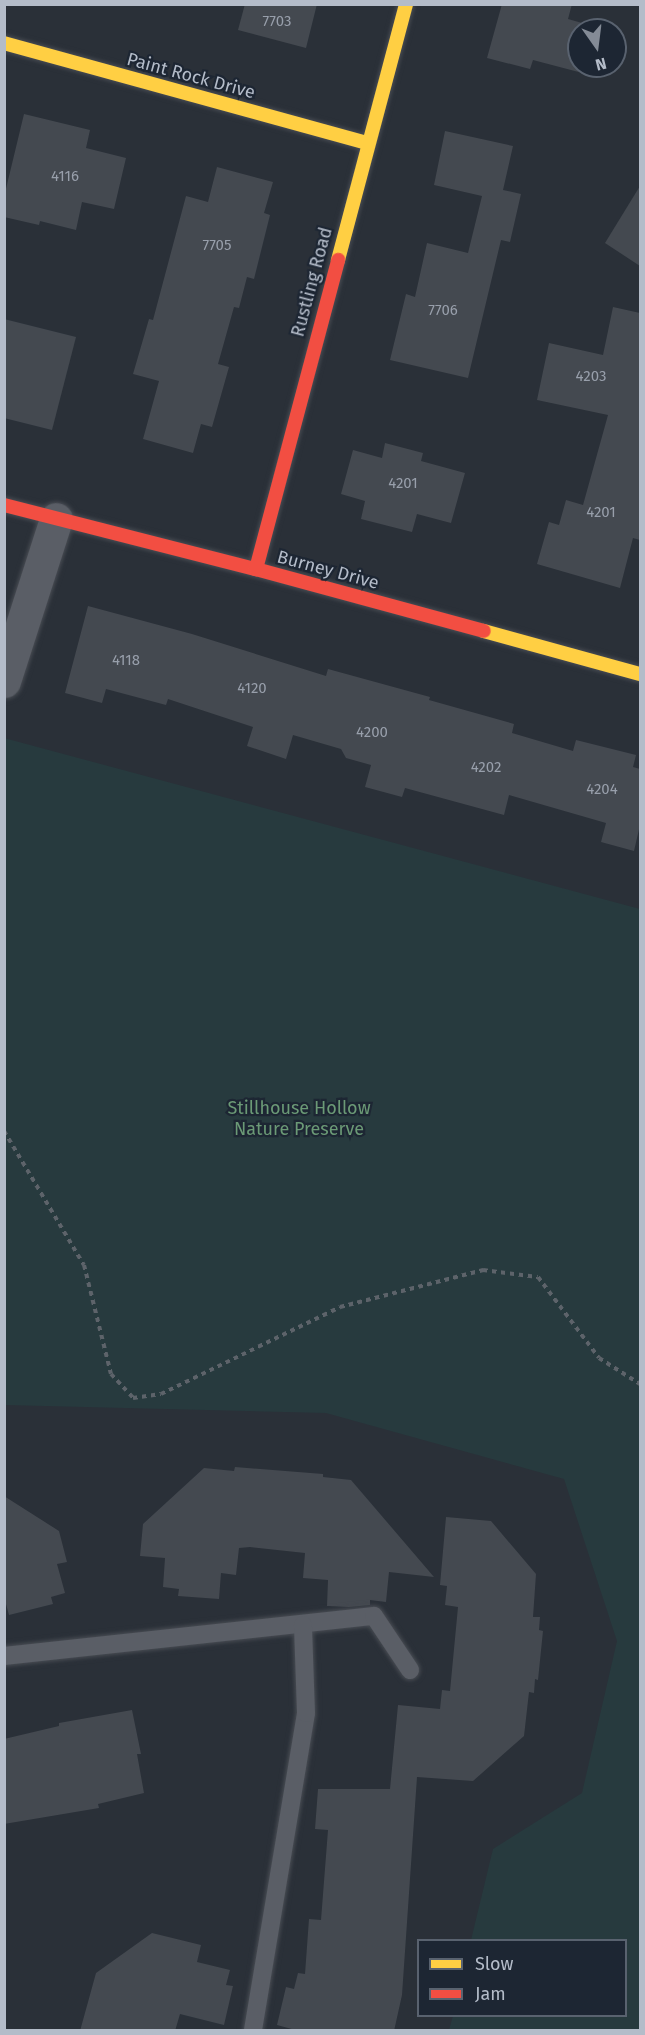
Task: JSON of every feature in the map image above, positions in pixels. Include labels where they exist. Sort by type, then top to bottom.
[{"type":"street","name":"Rustling Road","points":[[256,569],[367,143],[406,4]]},
{"type":"street","name":"Paint Rock Drive","points":[[4,43],[367,143]]},
{"type":"street","name":"Burney Drive","points":[[4,505],[256,569],[640,674]]},
{"type":"street","points":[[4,681],[56,519]]},
{"type":"lane","points":[[4,1656],[374,1616],[410,1670]]},
{"type":"lane","points":[[253,2031],[306,1713],[303,1625]]},
{"type":"path","points":[[4,1131],[84,1265],[111,1374],[133,1398],[161,1394],[340,1306],[483,1270],[538,1277],[599,1358],[640,1384]]},
{"type":"green space","name":"Stillhouse Hollow Nature Preserve","points":[[4,738],[640,909],[640,2030],[449,2030],[453,2017],[627,2017],[627,1939],[471,1939],[493,1849],[582,1793],[617,1641],[564,1479],[326,1413],[5,1405]]},
{"type":"building","points":[[245,4],[317,4],[306,48],[238,30]]},
{"type":"building","points":[[502,4],[572,4],[567,18],[567,69],[533,60],[530,69],[487,58]]},
{"type":"building","points":[[24,114],[90,130],[86,148],[126,158],[114,209],[82,202],[76,230],[40,221],[39,225],[4,217],[4,197]]},
{"type":"building","points":[[445,131],[513,146],[503,190],[521,194],[510,242],[501,240],[468,378],[390,360],[406,294],[415,297],[427,243],[468,253],[482,196],[434,185]]},
{"type":"building","points":[[217,167],[273,182],[264,213],[270,215],[254,279],[247,277],[239,308],[234,307],[218,364],[229,367],[212,427],[201,424],[193,453],[143,439],[159,381],[133,374],[149,319],[153,320],[186,196],[208,202]]},
{"type":"building","points":[[640,186],[640,266],[605,243]]},
{"type":"building","points":[[613,307],[640,313],[640,540],[633,538],[620,588],[537,564],[549,522],[559,525],[566,500],[583,505],[608,415],[537,400],[549,343],[603,355]]},
{"type":"building","points":[[4,319],[76,337],[52,430],[4,418]]},
{"type":"building","points":[[385,443],[423,453],[421,461],[465,473],[451,523],[417,514],[412,532],[361,519],[365,501],[341,494],[353,450],[382,458]]},
{"type":"building","points":[[88,606],[192,634],[326,676],[328,669],[430,697],[429,700],[514,724],[512,733],[573,751],[576,740],[636,755],[633,767],[640,769],[640,825],[634,851],[601,842],[606,823],[509,795],[504,815],[405,788],[402,797],[365,787],[371,765],[346,758],[341,749],[293,735],[286,759],[247,746],[253,727],[168,699],[166,705],[106,689],[102,703],[65,693]]},
{"type":"building","points":[[235,1467],[323,1474],[323,1477],[351,1480],[434,1577],[389,1572],[386,1602],[370,1600],[370,1605],[327,1606],[328,1580],[303,1578],[305,1553],[250,1547],[239,1548],[236,1575],[221,1573],[219,1599],[178,1596],[179,1589],[163,1587],[165,1558],[140,1556],[143,1524],[204,1468],[234,1471]]},
{"type":"building","points":[[4,1496],[59,1531],[67,1562],[57,1564],[65,1593],[51,1597],[53,1604],[9,1615],[4,1597]]},
{"type":"building","points":[[446,1517],[491,1521],[536,1574],[533,1617],[540,1617],[539,1630],[543,1631],[538,1680],[535,1679],[534,1693],[529,1692],[524,1736],[473,1781],[417,1777],[402,1995],[394,2031],[299,2031],[277,2025],[286,1987],[294,1989],[298,1973],[305,1974],[309,1919],[321,1920],[328,1830],[315,1829],[318,1789],[390,1789],[398,1705],[440,1709],[442,1690],[450,1691],[458,1607],[445,1605],[447,1586],[440,1585]]},
{"type":"building","points":[[132,1710],[141,1754],[137,1754],[144,1793],[98,1804],[99,1808],[4,1824],[4,1739],[59,1726],[59,1723]]},
{"type":"building","points":[[152,1933],[201,1945],[197,1962],[230,1970],[226,1985],[233,1986],[224,2025],[180,2014],[175,2031],[80,2031],[96,1973]]},
{"type":"traffic: slow","points":[[338,260],[406,4]]},
{"type":"traffic: slow","points":[[4,43],[367,143]]},
{"type":"traffic: slow","points":[[484,631],[640,674]]},
{"type":"traffic: jam","points":[[256,569],[338,260]]},
{"type":"traffic: jam","points":[[4,505],[256,569],[484,631]]}]
